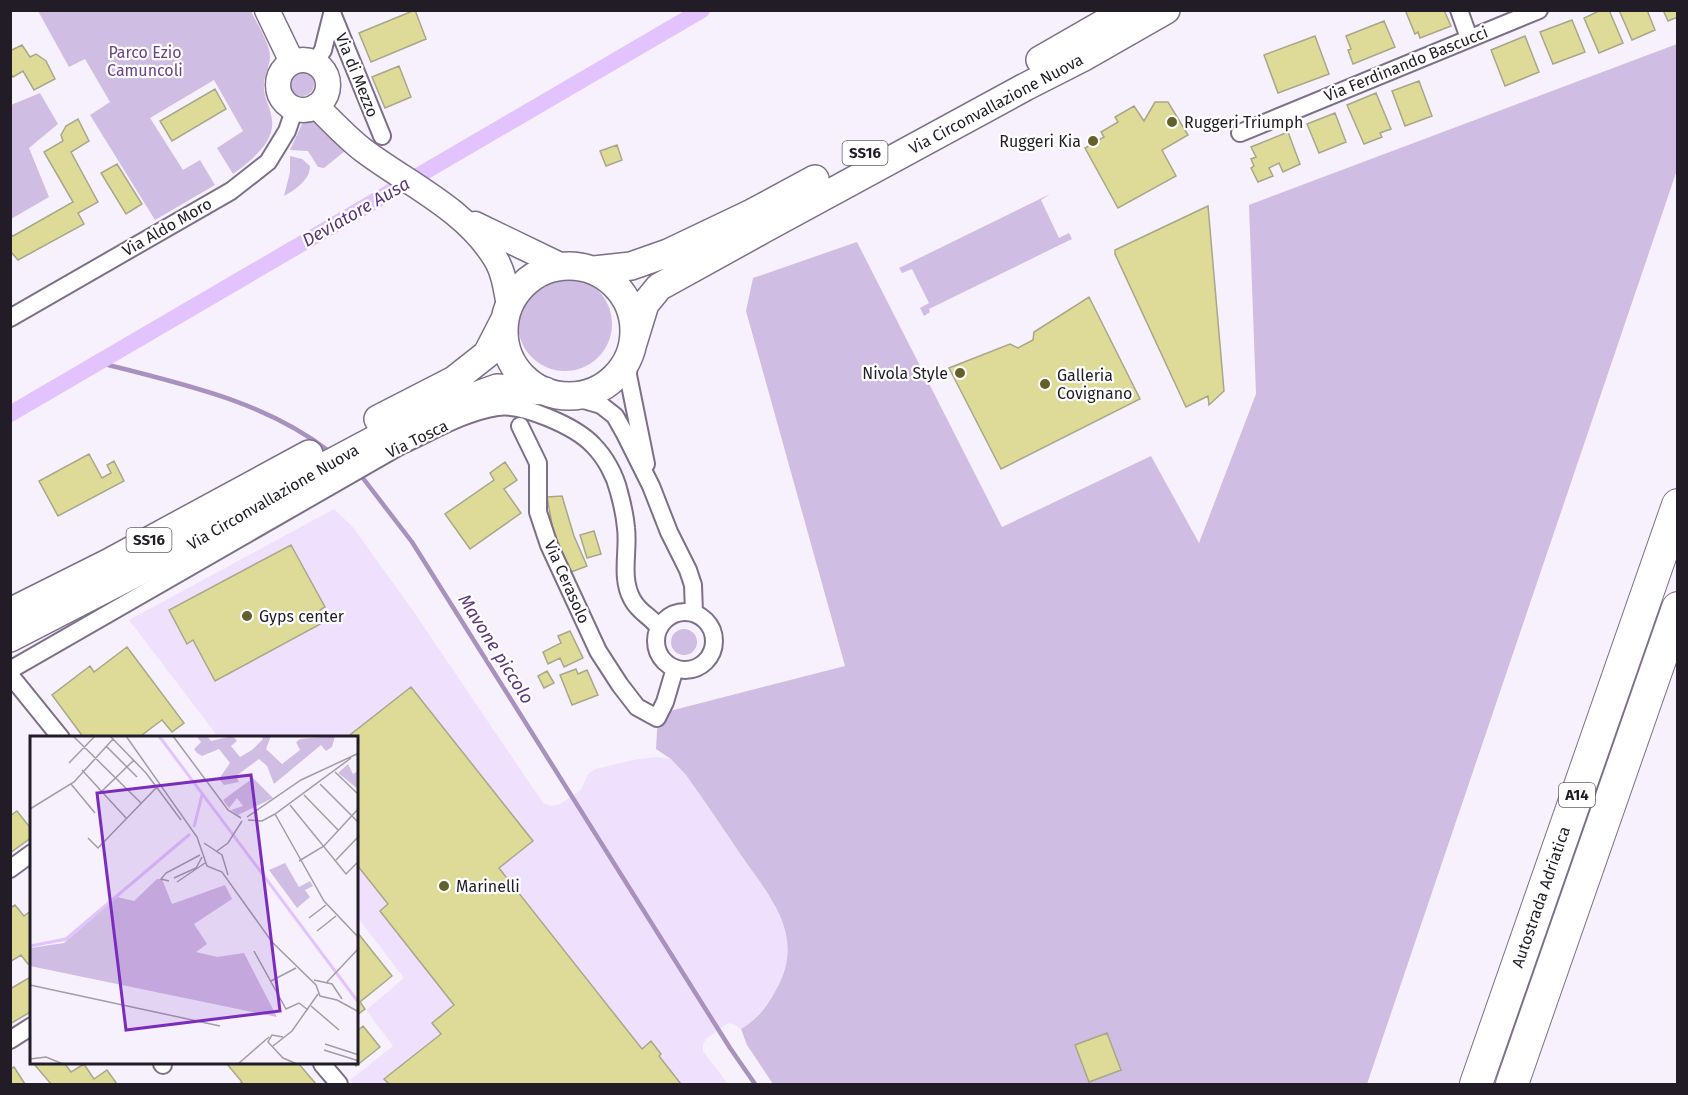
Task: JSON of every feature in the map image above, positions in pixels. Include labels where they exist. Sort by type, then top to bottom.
[{"type":"highway","name":"Autostrada Adriatica","points":[[1476,1084],[1677,505]]},
{"type":"highway","name":"Autostrada Adriatica","points":[[1512,1084],[1677,608]]},
{"type":"main road","name":"Via Circonvallazione Nuova","points":[[594,270],[630,266],[668,253],[752,213],[1024,69],[1128,10]]},
{"type":"main road","name":"Via Circonvallazione Nuova","points":[[631,349],[645,304],[659,287],[1082,58],[1166,10]]},
{"type":"main road","name":"SS16","points":[[507,312],[521,287],[530,279],[551,268],[562,266],[594,270],[615,284],[626,300],[633,318],[631,349],[616,376],[606,385],[582,395],[557,394]]},
{"type":"main road","name":"Via Circonvallazione Nuova","points":[[390,432],[487,354],[507,312]]},
{"type":"main road","points":[[507,312],[505,344],[512,362],[524,377],[557,394]]},
{"type":"main road","name":"Via Circonvallazione Nuova","points":[[10,638],[194,543],[297,482],[390,432],[496,388],[557,394]]},
{"type":"main road","name":"Via Circonvallazione Nuova","points":[[10,612],[108,563],[297,482]]},
{"type":"street","points":[[267,10],[303,62]]},
{"type":"street","points":[[1459,10],[1469,38]]},
{"type":"street","name":"Via Ferdinando Bascucci","points":[[1240,133],[1539,10]]},
{"type":"street","name":"Via di Mezzo","points":[[303,62],[323,50],[332,12]]},
{"type":"street","name":"Via di Mezzo","points":[[332,12],[382,136]]},
{"type":"street","points":[[305,107],[325,95],[327,81],[321,67],[303,62],[285,67],[278,82],[282,98],[305,107],[361,149],[459,216],[562,266]]},
{"type":"street","name":"Via Aldo Moro","points":[[10,318],[231,191],[268,162],[305,107]]},
{"type":"street","points":[[459,216],[496,259],[502,272],[507,312]]},
{"type":"street","points":[[631,349],[628,375],[651,486]]},
{"type":"street","points":[[557,394],[601,405],[615,416],[651,486],[693,585],[694,613]]},
{"type":"street","name":"Via Tosca","points":[[10,670],[123,607],[297,482],[390,432],[499,407],[532,411],[561,424],[592,443],[609,466],[619,490],[627,529],[626,582],[639,611],[652,618],[660,628]]},
{"type":"street","name":"Via Cerasolo","points":[[520,426],[538,463],[538,512],[549,545],[593,641],[620,685],[637,707],[657,718],[665,702],[675,668]]},
{"type":"street","points":[[678,613],[694,613],[702,617],[713,632],[713,651],[702,665],[684,670],[675,668],[667,663],[657,647],[660,628],[664,622],[678,613]]},
{"type":"street","points":[[10,675],[59,736]]},
{"type":"street","points":[[10,869],[30,854]]},
{"type":"street","points":[[10,1040],[30,1027]]},
{"type":"street","points":[[323,1065],[339,1084]]},
{"type":"shaded area","points":[[334,509],[352,526],[414,612],[543,803],[551,806],[560,804],[581,790],[588,774],[595,769],[638,759],[657,757],[671,759],[686,775],[775,904],[786,932],[790,956],[784,976],[770,1001],[750,1024],[741,1029],[728,1023],[706,1039],[703,1044],[703,1051],[728,1084],[354,1084],[350,1080],[393,1046],[366,1010],[404,978],[358,918],[358,736],[217,736],[129,620]]},
{"type":"green space","name":"Parco Ezio Camuncoli","points":[[38,11],[251,11],[270,53],[264,89],[272,128],[265,144],[253,158],[233,174],[217,148],[243,131],[214,80],[150,118],[183,170],[200,160],[215,185],[155,220],[90,115],[110,102],[85,59],[69,67]]},
{"type":"green space","points":[[1677,44],[1677,170],[1367,1084],[773,1084],[747,1045],[741,1029],[766,1006],[785,969],[788,951],[781,918],[763,886],[686,775],[671,759],[656,749],[658,714],[845,666],[746,311],[753,278],[857,242],[1002,527],[1151,456],[1199,543],[1256,394],[1249,205]]},
{"type":"green space","points":[[302,72],[311,75],[314,84],[311,93],[302,96],[293,93],[290,84],[293,75]]},
{"type":"green space","points":[[40,93],[58,124],[29,148],[49,197],[11,219],[11,105]]},
{"type":"green space","points":[[312,119],[317,121],[345,151],[324,168],[318,167],[308,151],[290,150],[302,124]]},
{"type":"green space","points":[[290,156],[302,159],[310,166],[301,184],[284,196],[290,172]]},
{"type":"green space","points":[[1050,194],[1041,200],[1059,238],[1069,233],[1072,239],[929,309],[930,312],[924,316],[920,308],[929,303],[912,269],[902,273],[899,268]]},
{"type":"green space","points":[[556,277],[574,277],[599,290],[609,306],[612,324],[609,342],[599,358],[574,371],[556,371],[531,358],[518,333],[518,315],[531,290]]},
{"type":"green space","points":[[684,629],[693,633],[697,642],[693,651],[684,655],[675,651],[671,642],[675,633]]},
{"type":"building","points":[[415,10],[426,39],[371,62],[359,33]]},
{"type":"building","points":[[1409,10],[1444,10],[1451,26],[1420,38],[1418,32],[1415,34],[1406,12]]},
{"type":"building","points":[[1601,10],[1609,10],[1623,43],[1599,53],[1584,18]]},
{"type":"building","points":[[1619,10],[1647,10],[1655,30],[1632,40]]},
{"type":"building","points":[[1663,10],[1678,10],[1678,17],[1668,21]]},
{"type":"building","points":[[1572,20],[1585,52],[1553,64],[1540,32]]},
{"type":"building","points":[[1384,21],[1395,47],[1353,64],[1346,36]]},
{"type":"building","points":[[1315,36],[1329,74],[1278,93],[1264,55]]},
{"type":"building","points":[[1525,36],[1539,72],[1505,86],[1491,50]]},
{"type":"building","points":[[22,45],[30,57],[36,54],[46,61],[55,79],[34,90],[23,71],[13,77],[10,73],[10,47],[12,50]]},
{"type":"building","points":[[399,66],[411,97],[385,108],[372,77]]},
{"type":"building","points":[[1419,81],[1432,116],[1405,126],[1392,91]]},
{"type":"building","points":[[215,89],[226,109],[172,141],[160,121]]},
{"type":"building","points":[[1376,93],[1391,129],[1380,133],[1382,137],[1364,144],[1347,105]]},
{"type":"building","points":[[1155,102],[1168,102],[1188,135],[1162,150],[1176,176],[1118,208],[1085,148],[1104,137],[1101,132],[1118,122],[1115,117],[1134,106],[1144,121]]},
{"type":"building","points":[[1335,113],[1346,142],[1319,153],[1307,124]]},
{"type":"building","points":[[78,119],[89,141],[71,152],[98,202],[78,213],[84,224],[18,260],[10,251],[10,234],[13,236],[73,202],[44,152],[63,141],[61,135],[66,126]]},
{"type":"building","points":[[1288,132],[1300,164],[1283,172],[1279,163],[1269,168],[1273,176],[1258,182],[1251,168],[1254,166],[1251,159],[1256,157],[1251,147]]},
{"type":"building","points":[[617,145],[622,160],[606,166],[600,151]]},
{"type":"building","points":[[117,164],[142,204],[126,214],[101,173]]},
{"type":"building","points":[[1208,206],[1224,391],[1209,405],[1208,396],[1186,407],[1115,250]]},
{"type":"building","name":"Galleria Covignano","points":[[1089,297],[1140,399],[1001,469],[949,368],[1010,344],[1018,348],[1033,340],[1034,332]]},
{"type":"building","points":[[89,454],[102,478],[111,473],[107,465],[114,461],[124,481],[58,516],[39,481]]},
{"type":"building","points":[[505,462],[517,480],[504,489],[521,513],[470,549],[445,514],[494,480],[490,473]]},
{"type":"building","points":[[562,496],[574,536],[587,566],[571,572],[555,541],[547,497]]},
{"type":"building","points":[[594,531],[601,554],[587,558],[580,535]]},
{"type":"building","name":"Gyps center","points":[[291,545],[325,607],[320,610],[326,621],[215,681],[193,640],[187,644],[169,610]]},
{"type":"building","points":[[570,631],[583,658],[564,667],[560,658],[548,664],[543,652],[561,643],[558,636]]},
{"type":"building","points":[[127,647],[184,723],[172,732],[162,720],[141,736],[83,736],[52,695],[90,666],[94,672]]},
{"type":"building","points":[[576,669],[578,674],[587,670],[598,695],[572,705],[560,675]]},
{"type":"building","points":[[547,671],[554,683],[544,688],[538,676]]},
{"type":"building","name":"Marinelli","points":[[411,687],[533,841],[499,868],[642,1049],[651,1041],[661,1054],[659,1056],[681,1084],[389,1084],[384,1079],[441,1034],[432,1023],[454,1005],[380,911],[388,904],[358,866],[358,736],[349,736]]},
{"type":"building","points":[[17,811],[30,827],[30,838],[10,853],[10,816]]},
{"type":"building","points":[[15,905],[24,916],[30,912],[30,963],[28,964],[21,955],[10,962],[10,908]]},
{"type":"building","points":[[358,933],[392,976],[360,1002],[365,1009],[358,1014]]},
{"type":"building","points":[[30,977],[30,1012],[10,1024],[10,989]]},
{"type":"building","points":[[363,1026],[380,1047],[358,1064],[358,1030]]},
{"type":"building","points":[[1107,1033],[1121,1070],[1089,1082],[1075,1045]]},
{"type":"building","points":[[35,1065],[66,1065],[71,1072],[85,1065],[94,1079],[107,1070],[117,1084],[51,1084]]},
{"type":"building","points":[[228,1065],[300,1065],[316,1084],[239,1084],[242,1082]]},
{"type":"building","points":[[14,1067],[25,1084],[10,1084],[10,1069]]},
{"type":"waterway","name":"Deviatore Ausa","points":[[10,414],[702,10]]},
{"type":"waterway","name":"Mavone piccolo","points":[[101,363],[191,387],[249,407],[277,419],[330,452]]},
{"type":"waterway","name":"Mavone piccolo","points":[[359,473],[412,542],[730,1048],[755,1084]]},
{"type":"place","name":"Ruggeri Triumph","points":[[1172,122]]},
{"type":"place","name":"Ruggeri Kia","points":[[1093,141]]},
{"type":"place","name":"Nivola Style","points":[[960,373]]},
{"type":"place","name":"Galleria Covignano","points":[[1045,384]]},
{"type":"place","name":"Gyps center","points":[[247,616]]},
{"type":"place","name":"Marinelli","points":[[444,886]]}]
